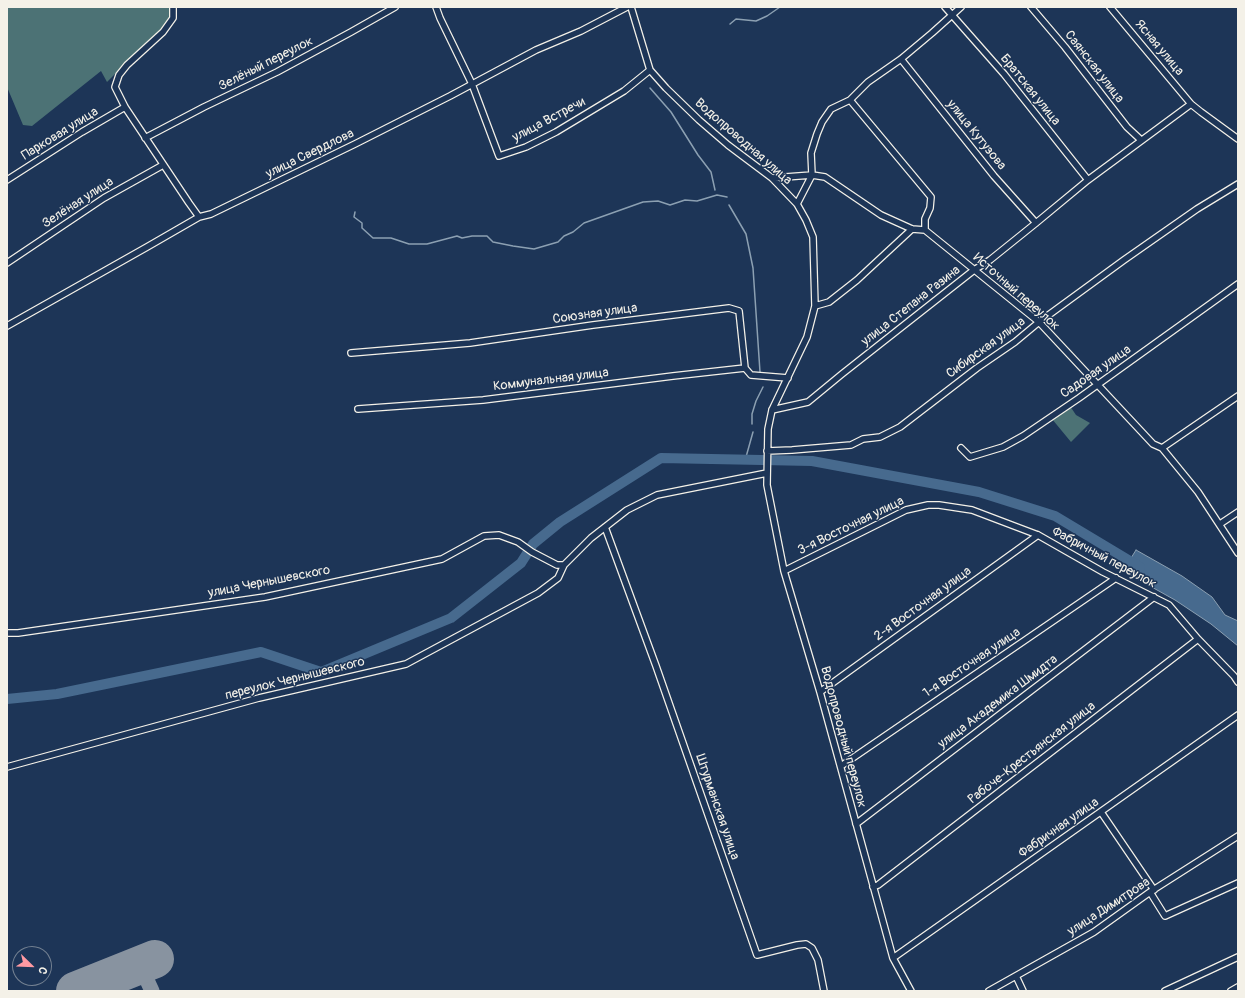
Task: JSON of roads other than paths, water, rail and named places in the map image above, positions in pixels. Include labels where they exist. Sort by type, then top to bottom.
[{"type":"street","points":[[173,7],[173,18],[164,32],[127,65],[119,75],[115,87],[125,107],[145,138],[199,217]]},
{"type":"street","name":"Зелёный переулок","points":[[145,138],[204,107],[277,72],[395,7]]},
{"type":"street","points":[[436,7],[472,84]]},
{"type":"street","name":"улица Свердлова","points":[[7,326],[199,217],[211,214],[356,144],[536,50],[581,31],[627,7]]},
{"type":"street","name":"Водопроводная улица","points":[[631,7],[650,70],[699,120],[728,145],[772,178],[797,204],[813,237],[815,306],[807,337],[772,410],[768,429],[767,485]]},
{"type":"street","name":"Братская улица","points":[[945,7],[1004,74],[1088,180]]},
{"type":"street","points":[[797,204],[812,175],[811,153],[817,134],[822,122],[831,109],[850,100],[868,82],[901,59],[961,7]]},
{"type":"street","name":"Саянская улица","points":[[1031,7],[1065,47],[1127,127],[1141,140]]},
{"type":"street","name":"Ясная улица","points":[[1110,7],[1191,104],[1238,139]]},
{"type":"street","name":"улица Кутузова","points":[[901,59],[994,176],[1036,224]]},
{"type":"street","name":"улица Встречи","points":[[472,84],[500,156],[526,147],[556,132],[624,91],[650,70]]},
{"type":"street","points":[[772,178],[812,175],[825,177],[881,216],[912,229],[925,230],[925,219],[930,208],[931,197],[850,100]]},
{"type":"street","name":"улица Степана Разина","points":[[772,410],[808,402],[974,270],[990,260],[1036,224],[1088,180],[1191,104]]},
{"type":"street","name":"Парковая улица","points":[[7,180],[82,132],[125,107]]},
{"type":"street","name":"Зелёная улица","points":[[7,263],[104,198],[163,165]]},
{"type":"street","name":"Сибирская улица","points":[[767,450],[851,445],[863,440],[880,437],[900,427],[977,368],[1015,342],[1039,322],[1197,209],[1238,184]]},
{"type":"street","points":[[815,306],[828,302],[857,280],[912,229]]},
{"type":"street","name":"Источный переулок","points":[[925,230],[1039,322],[1153,444],[1162,448],[1198,492],[1238,553]]},
{"type":"street","name":"Садовая улица","points":[[961,448],[970,457],[1003,447],[1023,436],[1079,398],[1238,284]]},
{"type":"street","name":"Союзная улица","points":[[351,353],[470,343],[600,324],[729,308],[739,311],[745,368]]},
{"type":"street","points":[[745,368],[752,375],[788,378]]},
{"type":"street","name":"Коммунальная улица","points":[[358,409],[484,400],[745,368]]},
{"type":"street","points":[[1162,448],[1238,396]]},
{"type":"street","name":"переулок Чернышевского","points":[[7,768],[259,698],[406,664],[538,594],[558,578],[564,565],[591,538],[627,510],[657,495],[767,473]]},
{"type":"street","name":"Водопроводный переулок","points":[[767,485],[784,571],[820,692],[856,824],[876,886],[893,958],[911,991]]},
{"type":"street","name":"3-я Восточная улица","points":[[784,571],[906,510],[928,505]]},
{"type":"street","name":"Фабричный переулок","points":[[928,505],[972,510],[1038,535],[1103,572],[1169,605],[1238,682]]},
{"type":"street","points":[[1220,524],[1238,512]]},
{"type":"street","name":"Штурманская улица","points":[[606,526],[757,955],[806,944],[812,948],[818,960],[824,991]]},
{"type":"street","name":"улица Чернышевского","points":[[7,633],[265,596],[442,559],[484,536],[499,535],[518,542],[529,550],[557,565],[564,565]]},
{"type":"street","name":"2-я Восточная улица","points":[[820,692],[1038,535]]},
{"type":"street","name":"1-я Восточная улица","points":[[840,766],[1116,578]]},
{"type":"street","name":"улица Академика Шмидта","points":[[856,824],[1154,597]]},
{"type":"street","name":"Рабоче-Крестьянская улица","points":[[876,886],[1198,639]]},
{"type":"street","name":"Фабричная улица","points":[[893,958],[1238,715]]},
{"type":"street","points":[[1101,812],[1152,891],[1165,916],[1238,883]]},
{"type":"street","name":"улица Димитрова","points":[[988,991],[1094,932],[1152,891],[1238,836]]},
{"type":"street","points":[[1165,991],[1238,957]]},
{"type":"street","points":[[1016,976],[1023,991]]},
{"type":"street","points":[[1231,991],[1238,987]]},
{"type":"water","points":[[1136,550],[1182,576],[1212,597],[1225,615],[1238,621],[1238,646],[1211,624],[1175,600],[1123,571]]},
{"type":"waterway","points":[[730,24],[736,19],[756,21],[767,16],[780,7]]},
{"type":"waterway","points":[[650,88],[671,112],[698,155],[711,172],[715,190]]},
{"type":"waterway","points":[[355,212],[354,217],[362,223],[362,228],[373,238],[391,238],[409,244],[427,244],[457,236],[462,238],[487,236],[493,242],[534,249],[558,242],[564,236],[573,232],[584,223],[643,202],[658,201],[670,205],[685,200],[697,201],[717,195],[727,197]]},
{"type":"waterway","points":[[729,205],[746,234],[753,268],[760,372]]},
{"type":"waterway","points":[[752,424],[752,414],[756,401],[763,387]]},
{"type":"waterway","points":[[746,457],[753,432]]},
{"type":"waterway","points":[[7,699],[57,694],[261,652],[321,672],[451,618],[521,563],[533,544],[560,522],[661,458],[812,461],[979,492],[1055,516],[1140,567]]}]
